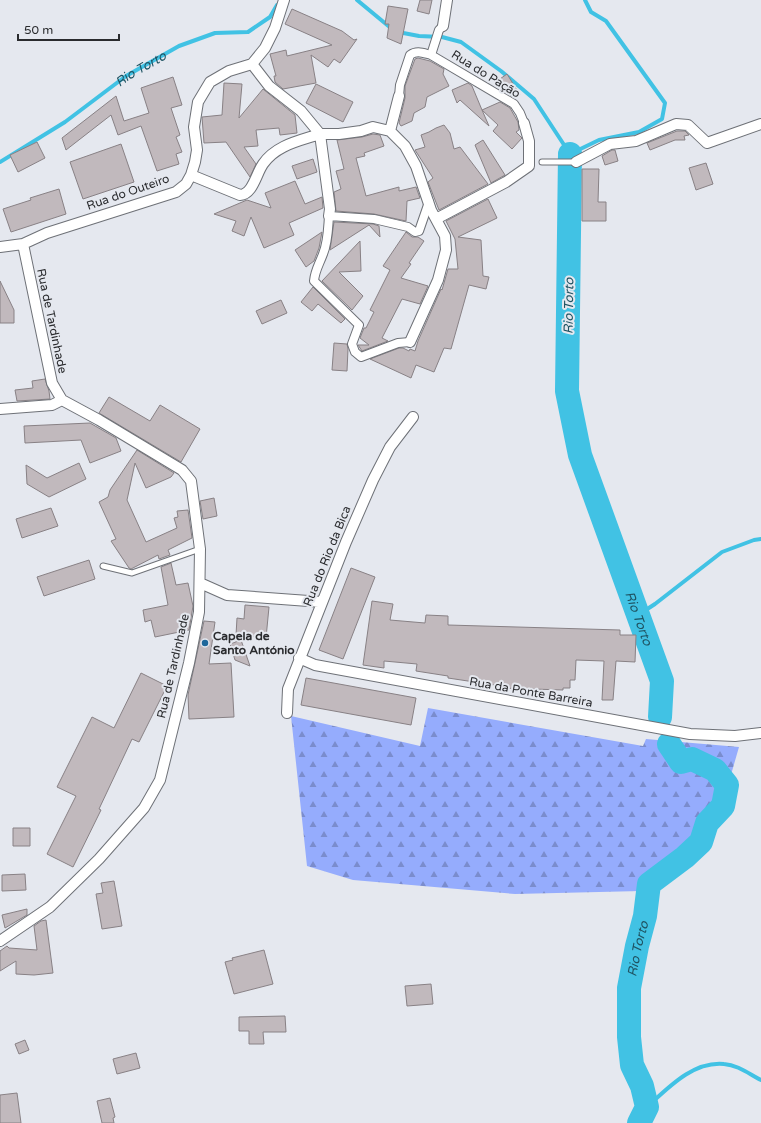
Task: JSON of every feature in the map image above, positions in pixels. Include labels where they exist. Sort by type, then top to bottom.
[{"type":"street","points":[[191,175],[240,195],[245,195],[249,192],[263,164],[274,152],[286,145],[320,134],[339,134],[373,127],[390,131],[405,146],[416,166],[436,219],[445,236],[446,250],[438,280],[410,342],[398,343],[361,357],[355,352],[352,344],[359,325],[314,281],[315,271],[323,254],[328,237],[330,209],[320,134],[301,111],[269,86],[252,64],[265,48],[275,28],[284,0]]},
{"type":"street","points":[[390,131],[400,96],[400,85],[410,56],[414,53],[420,52],[431,55],[441,28],[447,0]]},
{"type":"street","name":"Rua do Pação","points":[[431,55],[514,104],[520,113],[529,141],[529,166],[506,182],[436,219]]},
{"type":"street","name":"Rua do Outeiro","points":[[0,247],[23,244],[47,233],[176,192],[186,184],[191,175],[197,150],[194,127],[198,102],[210,82],[229,70],[252,64]]},
{"type":"street","points":[[576,162],[610,144],[636,141],[676,124],[688,125],[707,143],[761,124]]},
{"type":"street","points":[[329,216],[374,219],[388,224],[408,227],[415,232],[419,231],[429,202]]},
{"type":"street","name":"Rua de Tardinhade","points":[[0,941],[50,906],[99,859],[144,808],[160,780],[189,663],[199,612],[200,583],[200,549],[191,481],[182,470],[62,400],[52,383],[23,244]]},
{"type":"street","points":[[0,409],[52,405],[62,400]]},
{"type":"street","name":"Rua do Rio da Bica","points":[[287,713],[288,689],[346,542],[373,480],[390,447],[413,417]]},
{"type":"street","points":[[200,583],[227,595],[322,602]]},
{"type":"street","name":"Rua da Ponte Barreira","points":[[299,658],[315,665],[690,734],[735,736],[761,733]]},
{"type":"lane","points":[[542,162],[576,162]]},
{"type":"lane","points":[[103,566],[132,573],[200,549]]},
{"type":"green space","points":[[428,708],[643,746],[646,739],[739,747],[726,792],[672,869],[642,885],[641,891],[515,894],[353,880],[307,866],[291,716],[420,746]]},
{"type":"building","points":[[420,0],[432,0],[429,14],[417,11]]},
{"type":"building","points":[[388,6],[408,9],[401,44],[387,38],[389,24],[385,24]]},
{"type":"building","points":[[292,9],[342,31],[354,40],[357,39],[340,63],[334,59],[328,67],[311,55],[316,83],[283,89],[275,82],[274,76],[276,76],[270,54],[286,50],[287,56],[332,45],[285,24]]},
{"type":"building","points":[[418,58],[430,61],[444,69],[443,74],[449,86],[427,97],[425,107],[414,113],[412,121],[401,126],[399,123],[405,98],[405,86],[415,59]]},
{"type":"building","points":[[507,74],[520,95],[515,98],[504,92],[497,81]]},
{"type":"building","points":[[173,77],[182,105],[171,108],[180,135],[176,137],[182,152],[176,154],[179,164],[157,171],[141,126],[118,135],[111,115],[66,150],[62,138],[116,96],[124,121],[149,113],[141,88]]},
{"type":"building","points":[[224,83],[242,84],[239,118],[263,89],[295,115],[297,133],[280,135],[279,128],[256,130],[258,146],[244,147],[256,164],[250,177],[226,142],[204,143],[202,117],[222,115]]},
{"type":"building","points":[[468,83],[472,86],[489,126],[460,100],[457,103],[452,90]]},
{"type":"building","points":[[316,84],[353,102],[343,122],[306,103]]},
{"type":"building","points":[[500,102],[510,108],[518,122],[519,130],[516,132],[522,138],[512,149],[493,131],[498,125],[482,110]]},
{"type":"building","points":[[444,125],[450,133],[454,149],[460,147],[488,184],[439,210],[428,182],[433,178],[415,150],[425,147],[421,135]]},
{"type":"building","points":[[677,131],[685,131],[689,135],[684,136],[685,140],[675,140],[650,150],[647,143]]},
{"type":"building","points":[[373,134],[380,135],[384,146],[364,153],[365,156],[356,158],[366,196],[399,187],[399,191],[416,187],[420,198],[407,201],[406,221],[374,214],[336,211],[334,192],[341,189],[336,171],[344,169],[337,140]]},
{"type":"building","points":[[483,140],[505,175],[491,183],[475,145]]},
{"type":"building","points":[[37,142],[45,158],[18,172],[10,155]]},
{"type":"building","points":[[121,144],[134,182],[83,199],[70,162]]},
{"type":"building","points":[[612,150],[615,150],[618,161],[605,165],[602,156]]},
{"type":"building","points":[[313,159],[317,172],[297,179],[292,166]]},
{"type":"building","points":[[706,163],[713,184],[696,190],[689,168]]},
{"type":"building","points":[[582,169],[599,169],[598,202],[606,202],[606,221],[582,221]]},
{"type":"building","points":[[295,181],[305,204],[322,197],[323,208],[289,223],[294,235],[264,248],[251,217],[244,236],[232,231],[236,221],[214,214],[247,200],[271,208],[265,193]]},
{"type":"building","points":[[59,189],[66,214],[11,232],[3,209],[31,200],[30,198]]},
{"type":"building","points":[[488,199],[497,218],[458,237],[481,240],[483,276],[489,277],[486,289],[469,285],[451,349],[444,348],[434,372],[416,365],[411,378],[370,359],[399,348],[415,351],[441,289],[442,290],[448,269],[458,269],[455,239],[446,221]]},
{"type":"building","points":[[334,222],[373,224],[379,226],[380,237],[369,225],[330,250]]},
{"type":"building","points":[[322,232],[319,248],[314,261],[306,267],[295,250]]},
{"type":"building","points":[[406,232],[412,237],[418,237],[424,241],[401,278],[428,286],[420,304],[402,299],[382,338],[388,341],[362,351],[358,345],[369,345],[360,338],[364,328],[366,328],[374,312],[370,310],[390,270],[383,266]]},
{"type":"building","points":[[360,241],[361,271],[339,272],[363,296],[352,310],[322,281]]},
{"type":"building","points":[[0,281],[14,310],[14,323],[0,323]]},
{"type":"building","points":[[313,287],[345,319],[341,323],[318,304],[312,311],[301,302]]},
{"type":"building","points":[[281,300],[287,313],[262,324],[256,311]]},
{"type":"building","points":[[334,343],[347,344],[347,371],[332,370]]},
{"type":"building","points":[[45,379],[50,399],[17,401],[15,390],[33,388],[32,381]]},
{"type":"building","points":[[109,397],[150,421],[160,405],[200,429],[181,462],[99,413]]},
{"type":"building","points":[[90,423],[116,438],[121,451],[90,463],[81,440],[25,443],[24,426]]},
{"type":"building","points":[[137,450],[174,473],[171,477],[146,488],[135,463],[127,500],[146,542],[177,528],[174,518],[178,517],[177,511],[188,510],[192,538],[168,550],[170,555],[159,559],[158,555],[131,569],[111,541],[116,539],[99,502],[108,497],[110,490]]},
{"type":"building","points":[[79,463],[86,479],[49,497],[27,484],[26,465],[47,478]]},
{"type":"building","points":[[214,498],[217,516],[203,519],[200,501]]},
{"type":"building","points":[[51,508],[58,526],[22,538],[16,519]]},
{"type":"building","points":[[89,560],[95,579],[44,596],[37,577]]},
{"type":"building","points":[[171,563],[176,585],[188,583],[193,606],[189,630],[155,637],[151,620],[145,622],[143,610],[168,605],[161,567]]},
{"type":"building","points":[[351,568],[375,577],[343,659],[319,650]]},
{"type":"building","points":[[372,601],[393,604],[390,620],[425,623],[426,615],[448,616],[448,625],[620,630],[620,635],[636,635],[635,662],[616,661],[613,700],[602,700],[604,661],[576,660],[575,680],[570,680],[570,688],[563,688],[563,690],[501,688],[501,686],[448,678],[448,676],[416,671],[417,664],[384,661],[384,668],[363,665]]},
{"type":"building","points":[[245,605],[269,607],[266,638],[236,635],[237,618],[244,619]]},
{"type":"building","points":[[204,621],[215,622],[209,664],[231,663],[234,717],[189,719],[188,695]]},
{"type":"building","points":[[241,640],[250,666],[235,660],[230,644]]},
{"type":"building","points":[[141,673],[167,686],[139,742],[132,739],[99,809],[101,810],[73,867],[47,854],[76,796],[57,787],[92,717],[114,728]]},
{"type":"building","points":[[306,678],[416,698],[411,725],[301,705]]},
{"type":"building","points":[[13,828],[30,828],[30,846],[13,846]]},
{"type":"building","points":[[25,874],[26,890],[2,891],[2,875]]},
{"type":"building","points":[[114,881],[122,926],[102,929],[96,894],[103,893],[101,883]]},
{"type":"building","points":[[27,909],[27,915],[5,928],[2,915]]},
{"type":"building","points":[[46,920],[53,973],[34,975],[16,974],[16,961],[0,971],[0,951],[7,946],[9,948],[37,950],[34,926],[41,921]]},
{"type":"building","points":[[264,950],[273,984],[234,994],[225,962],[233,960],[232,958]]},
{"type":"building","points":[[431,984],[433,1004],[407,1006],[405,986]]},
{"type":"building","points":[[285,1016],[286,1032],[263,1032],[264,1044],[249,1044],[249,1031],[239,1031],[239,1017]]},
{"type":"building","points":[[25,1040],[29,1050],[19,1054],[15,1044]]},
{"type":"building","points":[[136,1053],[140,1068],[117,1074],[113,1059]]},
{"type":"building","points":[[17,1093],[21,1123],[0,1123],[0,1095]]},
{"type":"building","points":[[110,1098],[115,1117],[113,1118],[114,1123],[102,1123],[97,1101]]},
{"type":"waterway","name":"Rio Torto","points":[[357,0],[392,29]]},
{"type":"waterway","points":[[398,32],[419,36],[442,37],[461,42],[501,71],[534,99],[570,154],[599,140],[639,132],[662,119],[665,103],[606,21],[591,12],[585,0]]},
{"type":"waterway","name":"Rio Torto","points":[[0,162],[65,122],[126,76],[179,46],[215,33],[248,32],[270,17],[277,5],[281,3]]},
{"type":"waterway","name":"Rio Torto","points":[[570,154],[567,391],[580,455],[662,681],[660,717]]},
{"type":"waterway","points":[[638,615],[655,604],[722,552],[754,540],[761,539]]},
{"type":"waterway","name":"Rio Torto","points":[[639,1123],[647,1107],[642,1086],[632,1065],[629,1037],[629,988],[637,946],[645,916],[649,884],[685,857],[701,842],[707,823],[723,806],[727,785],[715,770],[692,759],[681,762],[669,744]]},
{"type":"waterway","points":[[647,1107],[682,1077],[692,1071],[713,1064],[734,1066],[761,1080]]},
{"type":"place","name":"Capela de Santo António","points":[[205,643]]}]
